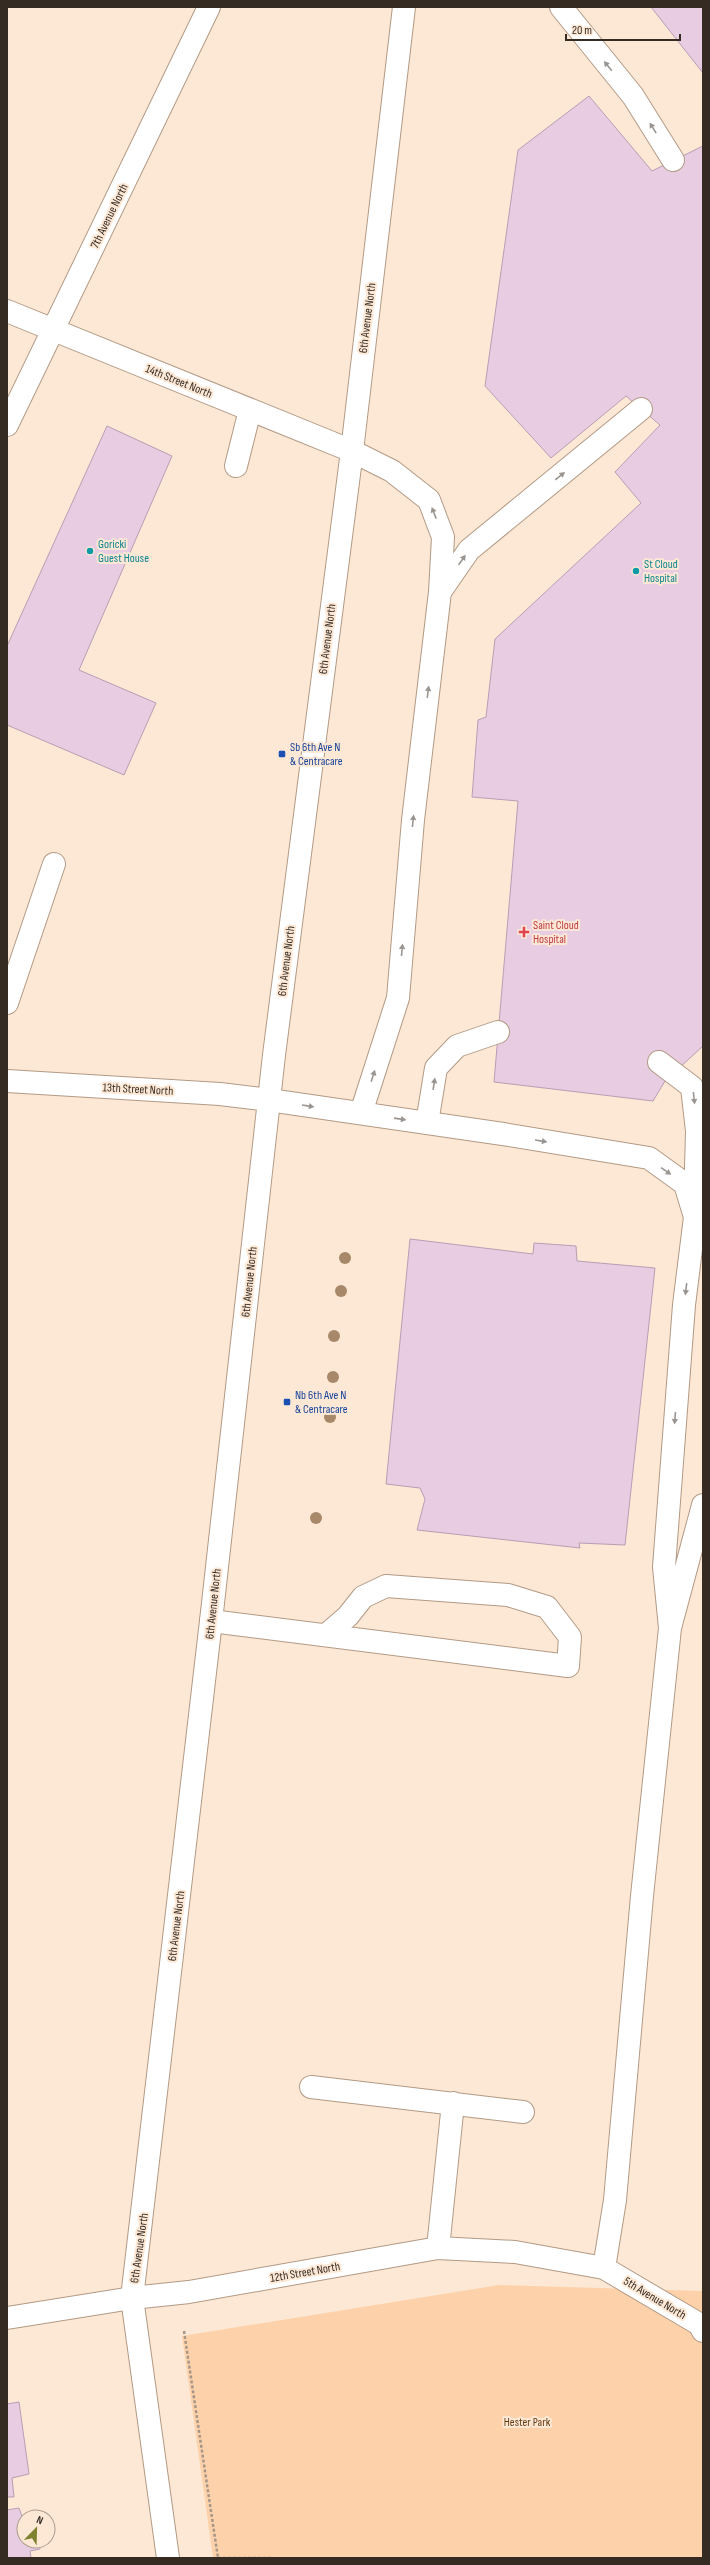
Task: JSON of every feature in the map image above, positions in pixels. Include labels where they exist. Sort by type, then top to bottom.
[{"type":"street","name":"7th Avenue North","points":[[7,425],[209,7]]},
{"type":"street","name":"6th Avenue North","points":[[168,2558],[132,2298],[211,1621],[269,1100],[352,451],[404,7]]},
{"type":"street","points":[[561,7],[633,96],[673,160]]},
{"type":"street","name":"14th Street North","points":[[7,311],[352,451],[392,471],[429,500],[443,537],[440,592],[413,820],[398,998],[361,1113]]},
{"type":"street","points":[[440,592],[469,550],[642,409]]},
{"type":"street","points":[[236,466],[250,410]]},
{"type":"street","points":[[7,1003],[54,864]]},
{"type":"street","points":[[428,1123],[436,1068],[457,1046],[498,1032]]},
{"type":"street","points":[[659,1062],[692,1087],[700,1168],[684,1305],[664,1567],[670,1628]]},
{"type":"street","name":"13th Street North","points":[[7,1081],[220,1094],[361,1113],[649,1158],[685,1184],[695,1216]]},
{"type":"street","points":[[604,2268],[615,2200],[642,1896],[670,1628],[703,1505]]},
{"type":"street","points":[[211,1621],[568,1666],[570,1637],[547,1606],[508,1595],[386,1586],[363,1597],[348,1616],[326,1635]]},
{"type":"street","points":[[311,2087],[523,2112]]},
{"type":"street","points":[[438,2248],[453,2103]]},
{"type":"street","name":"12th Street North","points":[[7,2318],[132,2298],[189,2292],[438,2248],[515,2252],[604,2268]]},
{"type":"street","name":"5th Avenue North","points":[[604,2268],[699,2324],[703,2331]]},
{"type":"path","points":[[184,2331],[218,2558],[272,2558]]},
{"type":"green space","name":"Hester Park","points":[[499,2285],[703,2291],[703,2558],[213,2558],[182,2336]]},
{"type":"building","points":[[651,7],[703,7],[703,73]]},
{"type":"building","name":"St Cloud Hospital","points":[[589,96],[652,171],[703,146],[703,1046],[665,1081],[653,1101],[494,1082],[518,801],[472,797],[478,720],[486,717],[495,639],[641,503],[615,472],[660,425],[626,396],[551,458],[485,386],[518,150]]},
{"type":"building","name":"Goricki Guest House","points":[[107,426],[172,456],[79,670],[156,703],[124,775],[7,725],[7,646]]},
{"type":"building","points":[[410,1239],[533,1254],[534,1243],[576,1246],[577,1261],[655,1268],[625,1545],[579,1543],[580,1548],[417,1530],[425,1499],[420,1488],[386,1484]]},
{"type":"building","points":[[19,2402],[29,2474],[12,2478],[14,2497],[7,2497],[7,2404]]},
{"type":"building","points":[[19,2508],[19,2509],[16,2509],[16,2549],[40,2549],[30,2551],[31,2558],[7,2558],[7,2510]]},
{"type":"place","name":"Goricki Guest House","points":[[90,551]]},
{"type":"place","name":"St Cloud Hospital","points":[[636,571]]},
{"type":"place","name":"Sb 6th Ave N & Centracare","points":[[282,754]]},
{"type":"place","name":"Saint Cloud Hospital","points":[[524,932]]},
{"type":"place","name":"Nb 6th Ave N & Centracare","points":[[287,1402]]}]
